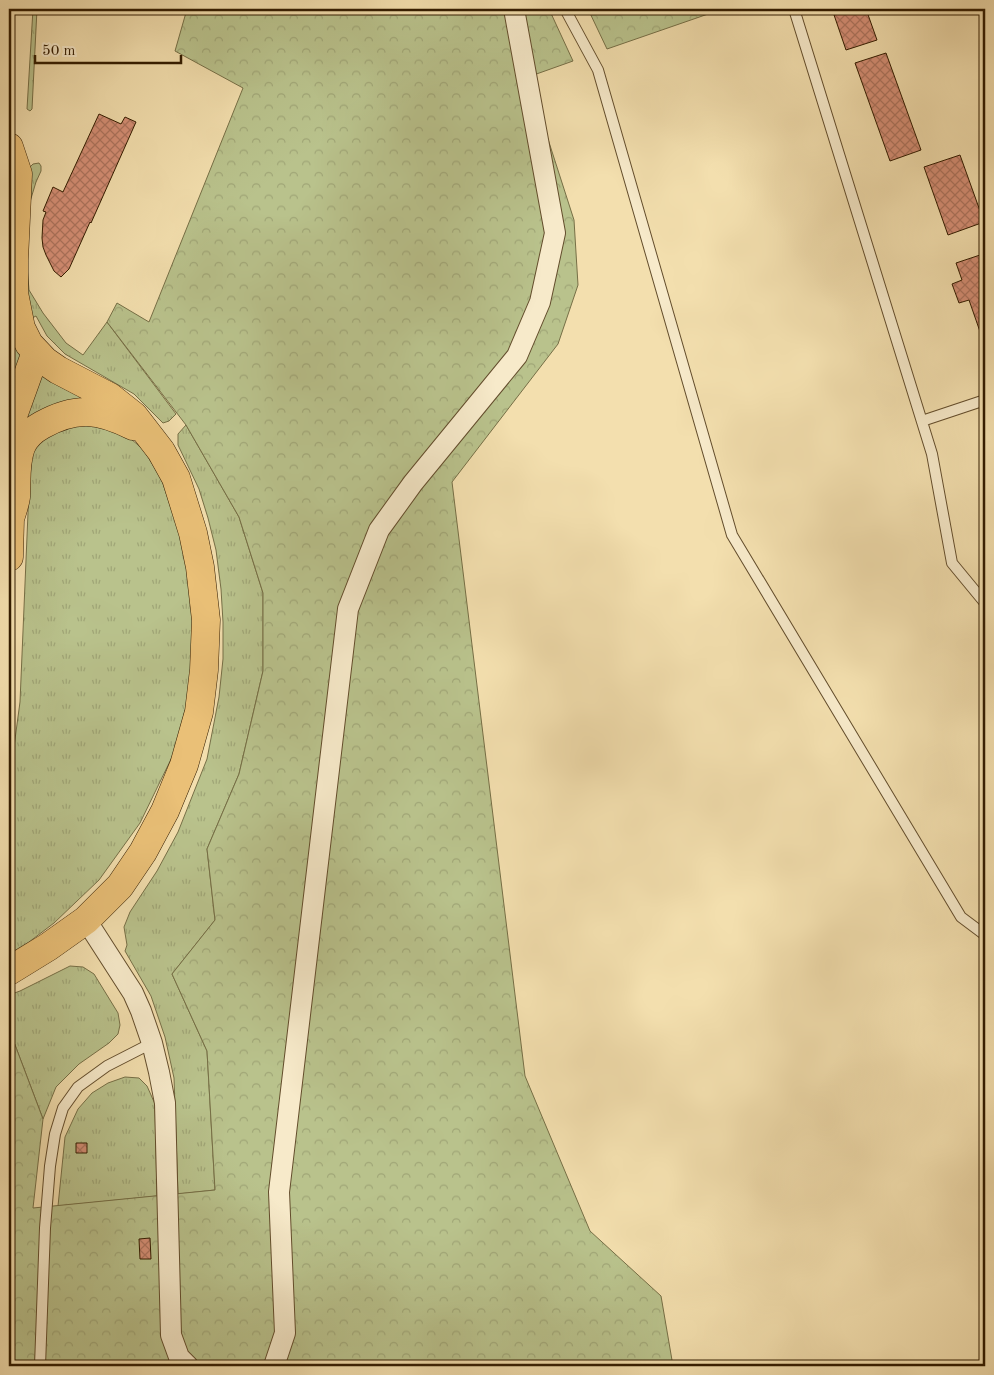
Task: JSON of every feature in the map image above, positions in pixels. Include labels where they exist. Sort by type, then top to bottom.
[{"type":"main road","points":[[9,147],[18,174],[14,293],[22,328],[29,344],[45,361],[110,398],[134,416],[161,451],[176,478],[193,533],[200,567],[206,620],[204,670],[198,712],[184,765],[166,811],[144,852],[120,886],[86,920],[48,947],[9,971]]},
{"type":"main road","points":[[9,427],[36,352]]},
{"type":"main road","points":[[9,558],[9,514],[16,499],[17,464],[21,446],[32,431],[56,418],[78,412],[103,413],[147,433]]},
{"type":"street","points":[[274,1366],[285,1332],[278,1192],[348,609],[379,530],[413,483],[517,356],[540,302],[555,233],[514,9]]},
{"type":"street","points":[[86,920],[133,993],[141,1010],[160,1072],[165,1103],[170,1335],[179,1357],[188,1366]]},
{"type":"lane","points":[[565,9],[598,70],[732,535],[961,917],[985,935]]},
{"type":"lane","points":[[794,9],[932,454],[952,563],[985,603]]},
{"type":"lane","points":[[922,421],[985,400]]},
{"type":"lane","points":[[40,1366],[45,1228],[50,1166],[54,1134],[63,1108],[78,1087],[107,1066],[152,1043]]},
{"type":"green space","points":[[33,9],[37,9],[32,109],[30,111],[27,109]]},
{"type":"green space","points":[[187,9],[549,9],[573,61],[528,77],[574,220],[578,285],[558,344],[452,482],[525,1076],[590,1231],[661,1296],[673,1366],[9,1366],[9,1029],[43,1119],[33,1208],[215,1190],[207,1051],[172,974],[215,920],[207,849],[239,774],[263,671],[263,593],[239,517],[186,425],[107,322],[117,303],[149,322],[243,88],[175,51]]},
{"type":"green space","points":[[588,9],[709,9],[711,13],[607,49]]},
{"type":"green space","points":[[39,163],[41,171],[29,205],[27,266],[29,290],[43,313],[66,343],[83,355],[107,322],[176,414],[169,421],[163,423],[134,394],[65,354],[47,336],[36,316],[32,318],[25,297],[28,169],[33,164]]},
{"type":"green space","points":[[13,320],[23,362],[10,404]]},
{"type":"green space","points":[[41,367],[113,408],[15,431]]},
{"type":"green space","points":[[97,422],[120,430],[143,449],[161,478],[185,549],[194,617],[192,684],[174,753],[140,823],[99,880],[54,923],[9,954],[9,784],[20,702],[30,466],[33,453],[42,441],[56,433],[73,427]]},
{"type":"green space","points":[[186,425],[239,517],[263,593],[263,671],[239,774],[207,849],[215,920],[172,974],[207,1051],[215,1190],[178,1194],[174,1078],[165,1037],[151,996],[125,951],[127,945],[124,927],[130,912],[157,871],[178,832],[207,759],[219,697],[223,659],[221,589],[216,550],[208,518],[199,489],[178,445],[178,434]]},
{"type":"green space","points":[[70,966],[83,967],[94,974],[118,1013],[120,1025],[118,1034],[109,1043],[79,1064],[56,1087],[43,1119],[9,1029],[9,995]]},
{"type":"green space","points":[[125,1077],[139,1078],[147,1086],[155,1104],[157,1196],[58,1206],[65,1137],[78,1109],[92,1093],[108,1083]]},
{"type":"building","points":[[832,9],[866,9],[877,40],[846,50]]},
{"type":"building","points":[[886,53],[921,150],[890,161],[855,63]]},
{"type":"building","points":[[99,114],[121,124],[125,117],[136,122],[69,269],[61,277],[54,271],[43,247],[43,220],[46,212],[43,211],[53,187],[63,192]]},
{"type":"building","points":[[960,155],[984,222],[948,235],[924,167]]},
{"type":"building","points":[[983,254],[985,260],[985,346],[969,300],[959,303],[952,284],[962,280],[956,263]]},
{"type":"building","points":[[76,1143],[87,1143],[87,1153],[76,1153]]},
{"type":"building","points":[[150,1238],[151,1259],[140,1259],[139,1239]]}]
